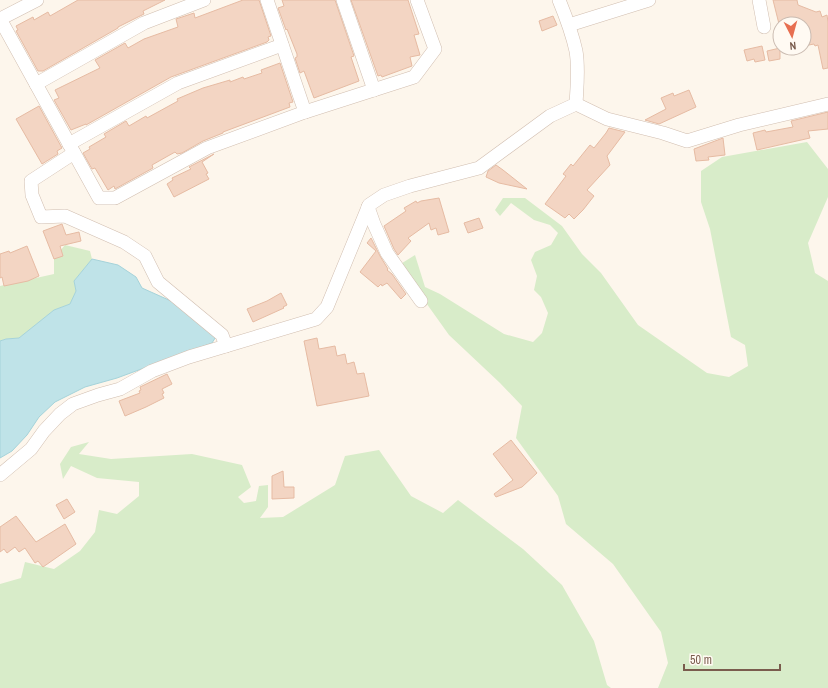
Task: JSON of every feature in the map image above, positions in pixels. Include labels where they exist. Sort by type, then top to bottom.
[{"type":"street","points":[[37,0],[0,19],[99,198],[115,198],[207,148],[306,112],[414,77],[435,49],[417,0]]},
{"type":"street","points":[[36,84],[144,23],[204,0]]},
{"type":"street","points":[[267,0],[306,112]]},
{"type":"street","points":[[343,0],[374,90]]},
{"type":"street","points":[[559,0],[569,24],[576,52],[578,84],[576,104]]},
{"type":"street","points":[[569,24],[648,0]]},
{"type":"street","points":[[759,0],[764,27]]},
{"type":"street","points":[[226,346],[222,335],[158,282],[145,256],[124,242],[65,216],[41,217],[32,195],[31,181],[72,148],[178,83],[282,45]]},
{"type":"street","points":[[576,104],[607,119],[687,141],[739,125],[828,104]]},
{"type":"street","points":[[0,474],[31,449],[44,431],[72,404],[120,389],[152,371],[189,358],[316,319],[326,307],[369,205],[384,195],[410,186],[479,168],[550,116],[576,104]]},
{"type":"street","points":[[368,207],[387,253],[421,301]]},
{"type":"green space","points":[[807,142],[828,169],[828,197],[808,243],[815,273],[828,281],[828,688],[658,688],[668,663],[661,632],[613,564],[566,524],[558,496],[516,438],[522,406],[449,335],[399,265],[415,255],[425,287],[440,294],[504,334],[533,342],[542,333],[548,313],[541,297],[534,290],[537,276],[531,260],[535,252],[551,245],[558,233],[550,225],[534,220],[511,203],[500,216],[495,210],[503,198],[525,198],[562,226],[582,254],[601,273],[638,325],[707,373],[729,377],[748,366],[745,345],[731,337],[710,229],[701,202],[701,171],[722,157]]},
{"type":"green space","points":[[65,245],[90,251],[92,259],[74,281],[76,291],[70,304],[54,310],[19,338],[0,341],[0,286],[54,274],[54,258]]},
{"type":"green space","points":[[89,442],[79,454],[111,459],[192,454],[242,465],[251,487],[238,497],[244,503],[256,501],[259,486],[268,485],[268,507],[260,518],[283,517],[335,485],[345,456],[379,450],[411,496],[443,513],[458,500],[523,549],[562,585],[594,641],[607,685],[611,688],[0,688],[0,584],[21,578],[25,562],[54,569],[80,551],[95,532],[99,510],[117,514],[139,496],[139,482],[97,478],[71,466],[63,479],[60,464],[71,447]]},
{"type":"water","points":[[92,259],[118,265],[136,277],[142,288],[171,301],[217,335],[212,343],[117,378],[85,387],[55,402],[39,417],[27,435],[12,451],[0,458],[0,341],[19,338],[54,310],[70,304],[76,291],[74,281]]},
{"type":"building","points":[[78,0],[165,0],[143,11],[144,14],[118,27],[43,71],[38,71],[16,31],[18,30],[16,26],[33,17],[34,20],[48,12],[50,16]]},
{"type":"building","points":[[243,0],[259,0],[271,36],[268,37],[269,40],[267,42],[171,77],[86,125],[71,130],[54,100],[59,98],[55,90],[100,68],[95,60],[125,43],[128,48],[144,39],[178,27],[176,19],[194,13],[195,18]]},
{"type":"building","points":[[282,0],[335,0],[354,56],[351,57],[359,81],[314,98],[304,71],[300,73],[295,58],[297,57],[297,54],[278,8],[284,6]]},
{"type":"building","points":[[351,0],[408,0],[419,34],[414,35],[420,55],[410,57],[412,66],[382,77],[381,75],[378,76]]},
{"type":"building","points":[[773,0],[797,0],[798,5],[816,12],[820,11],[822,17],[827,15],[828,68],[823,69],[818,45],[815,46],[814,44],[812,44],[812,16],[777,16]]},
{"type":"building","points":[[553,16],[557,25],[542,31],[539,21]]},
{"type":"building","points":[[762,46],[765,60],[755,62],[754,59],[747,61],[744,50]]},
{"type":"building","points":[[772,50],[772,56],[780,56],[780,59],[769,61],[767,51]]},
{"type":"building","points":[[280,63],[293,102],[289,103],[290,107],[223,132],[182,153],[177,154],[175,152],[152,165],[153,168],[115,189],[114,186],[108,190],[95,168],[92,169],[83,153],[90,149],[89,147],[106,137],[104,134],[126,121],[129,126],[178,101],[177,99],[203,88],[230,80],[230,82],[243,77],[244,79],[262,73],[261,70]]},
{"type":"building","points":[[689,90],[696,107],[659,124],[645,120],[666,109],[661,98],[673,93],[674,96]]},
{"type":"building","points":[[39,106],[62,148],[57,151],[58,154],[42,164],[16,119]]},
{"type":"building","points":[[828,112],[828,129],[808,131],[810,138],[757,150],[753,133],[793,127],[791,121]]},
{"type":"building","points":[[609,128],[625,132],[607,156],[610,165],[587,190],[594,196],[583,210],[574,219],[569,214],[565,218],[545,204],[566,176],[563,174],[571,164],[573,166],[590,145],[594,148]]},
{"type":"building","points":[[723,138],[725,155],[708,157],[709,160],[696,161],[694,149]]},
{"type":"building","points":[[214,154],[202,162],[208,173],[206,174],[209,179],[174,197],[167,184],[173,180],[172,178],[191,169],[189,167]]},
{"type":"building","points":[[496,165],[527,189],[499,183],[486,177],[488,171]]},
{"type":"building","points":[[439,198],[449,232],[438,235],[436,228],[431,230],[429,223],[408,238],[411,241],[398,255],[384,226],[406,211],[404,208],[416,201],[417,203]]},
{"type":"building","points":[[479,218],[483,228],[468,233],[464,223]]},
{"type":"building","points":[[62,224],[66,235],[79,232],[81,241],[60,246],[63,256],[54,259],[43,231]]},
{"type":"building","points":[[371,238],[388,269],[387,270],[392,274],[406,294],[401,299],[387,283],[382,286],[381,284],[378,287],[360,272],[376,251],[367,243]]},
{"type":"building","points":[[27,246],[39,276],[28,281],[4,286],[2,277],[0,278],[0,254],[9,251],[10,253]]},
{"type":"building","points":[[281,293],[287,305],[283,307],[284,308],[253,322],[247,309],[267,301]]},
{"type":"building","points":[[317,338],[319,349],[335,346],[337,356],[345,354],[347,364],[354,362],[357,374],[364,373],[369,396],[317,406],[304,341]]},
{"type":"building","points":[[167,374],[172,384],[162,389],[164,398],[125,416],[119,401],[140,393],[140,387]]},
{"type":"building","points":[[511,440],[537,473],[522,487],[496,497],[494,494],[513,480],[493,454]]},
{"type":"building","points":[[283,471],[284,487],[294,487],[294,498],[272,499],[272,476]]},
{"type":"building","points":[[67,499],[75,512],[64,519],[56,505]]},
{"type":"building","points":[[16,516],[36,542],[65,524],[76,544],[43,567],[38,561],[35,563],[25,548],[19,552],[15,547],[7,553],[4,549],[0,552],[0,527]]}]
